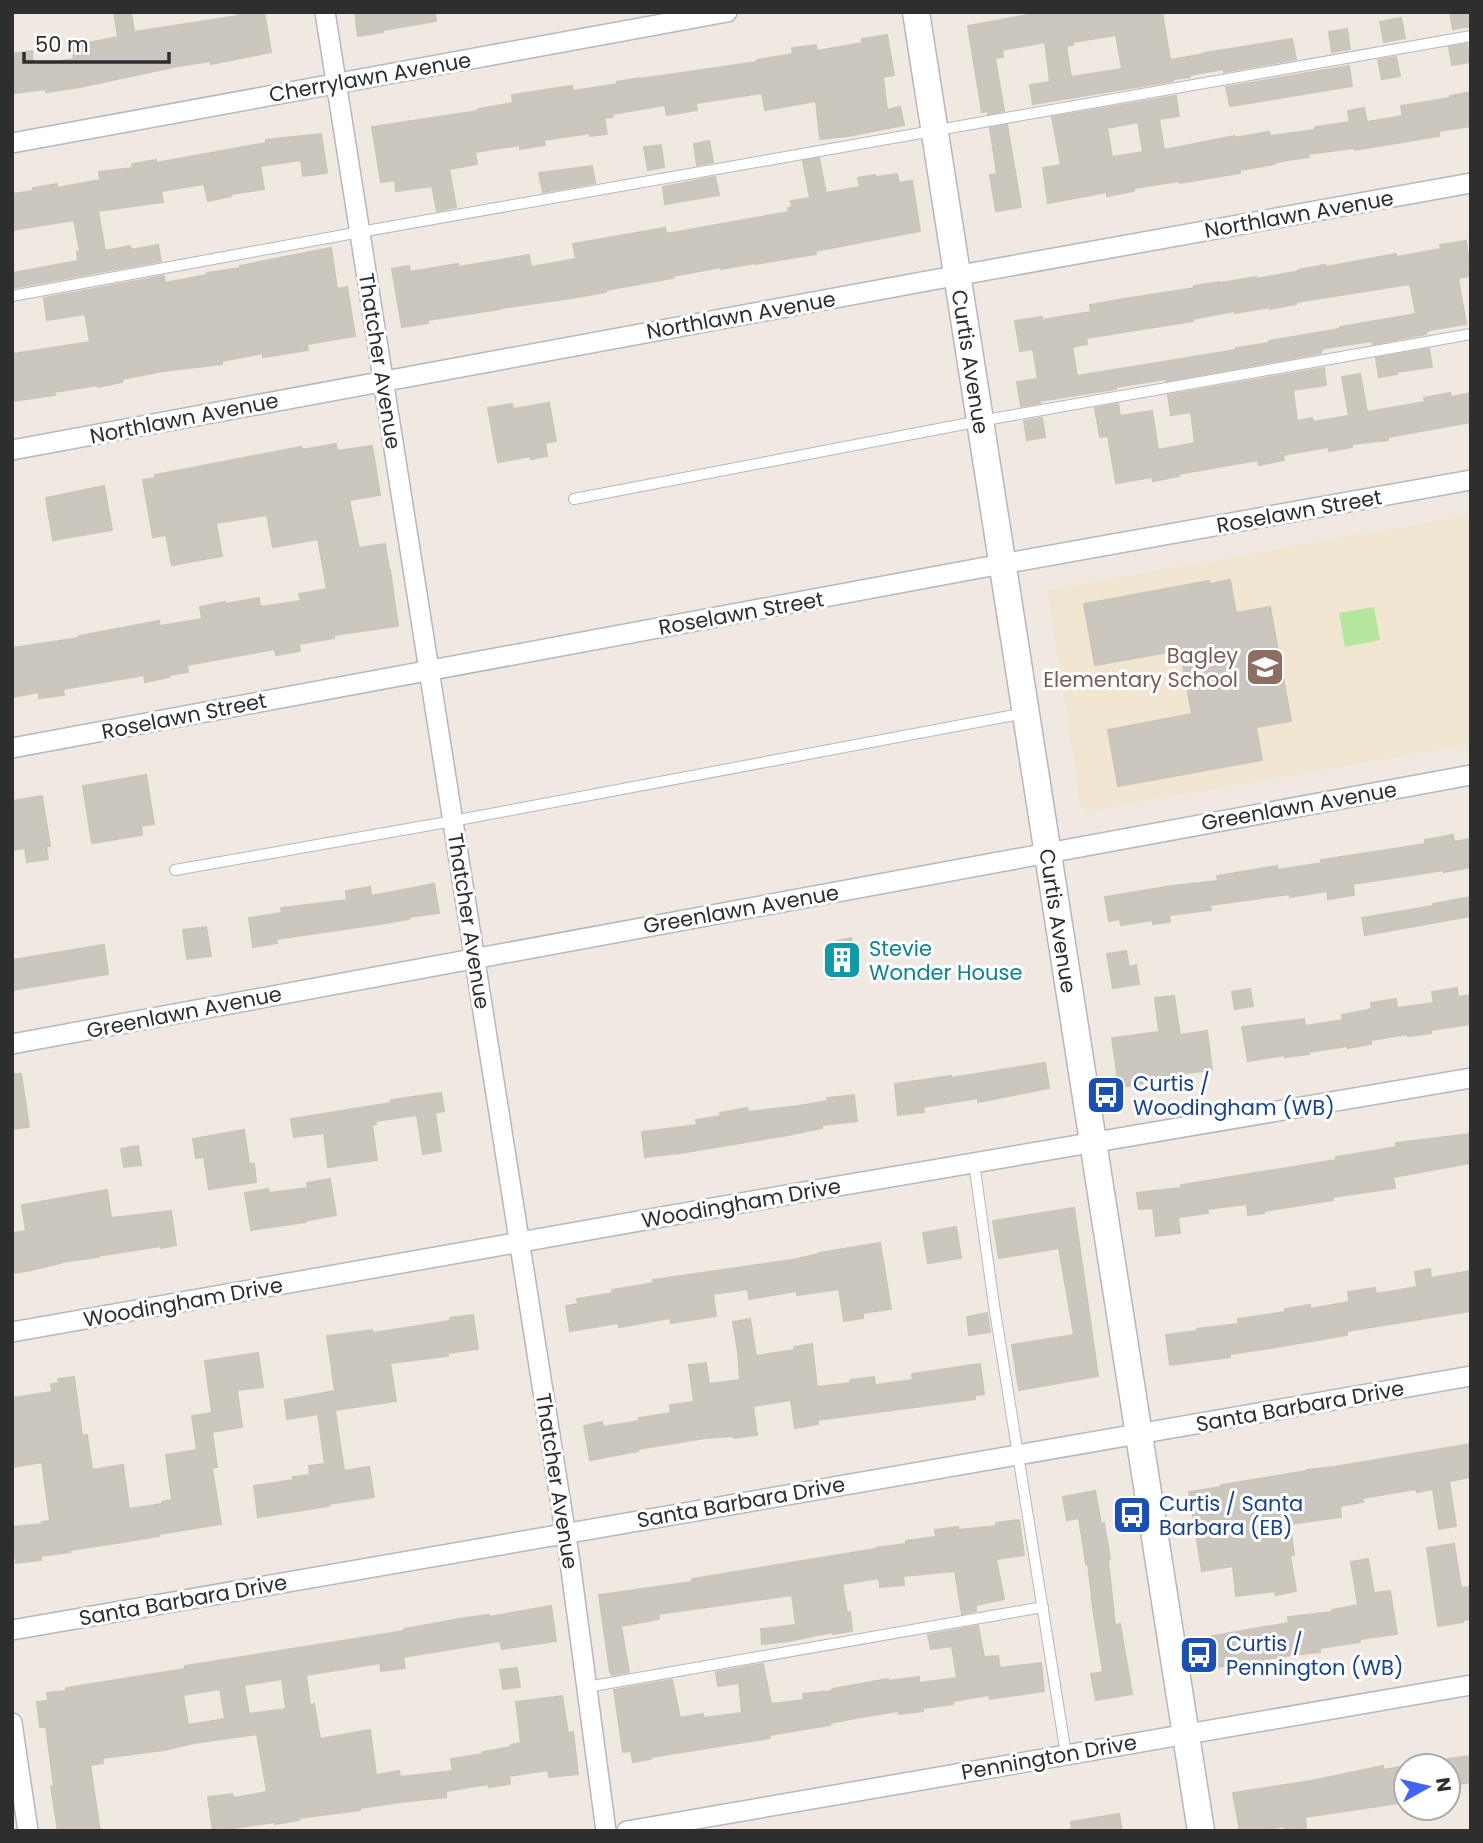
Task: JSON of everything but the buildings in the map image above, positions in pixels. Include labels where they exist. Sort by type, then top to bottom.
[{"type":"street","name":"Thatcher Avenue","points":[[325,12],[566,1533],[606,1831]]},
{"type":"street","name":"Cherrylawn Avenue","points":[[12,143],[727,12]]},
{"type":"street","name":"Curtis Avenue","points":[[916,12],[1201,1831]]},
{"type":"street","name":"Northlawn Avenue","points":[[12,450],[1471,183]]},
{"type":"street","name":"Roselawn Street","points":[[12,748],[1002,564],[1471,480]]},
{"type":"street","name":"Greenlawn Avenue","points":[[12,1044],[1471,775]]},
{"type":"street","name":"Woodingham Drive","points":[[12,1332],[1471,1078]]},
{"type":"street","name":"Santa Barbara Drive","points":[[12,1630],[1471,1376]]},
{"type":"street","name":"Pennington Drive","points":[[628,1831],[1471,1685]]},
{"type":"street","points":[[12,1723],[28,1831]]},
{"type":"lane","points":[[12,296],[1471,36]]},
{"type":"lane","points":[[574,499],[980,421],[1471,334]]},
{"type":"lane","points":[[175,870],[453,821],[1026,712]]},
{"type":"lane","points":[[974,1163],[1066,1754]]},
{"type":"lane","points":[[587,1687],[1043,1607]]},
{"type":"shaded area","name":"Bagley Elementary School","points":[[1471,515],[1471,744],[1087,811],[1081,807],[1047,590]]},
{"type":"green space","points":[[1374,607],[1380,640],[1345,647],[1339,613]]},
{"type":"place","name":"Bagley Elementary School","points":[[1265,667]]},
{"type":"place","name":"Stevie Wonder House","points":[[842,960]]},
{"type":"place","name":"Curtis / Woodingham (WB)","points":[[1106,1095]]},
{"type":"place","name":"Curtis / Santa Barbara (EB)","points":[[1132,1515]]},
{"type":"place","name":"Curtis / Pennington (WB)","points":[[1199,1655]]}]
